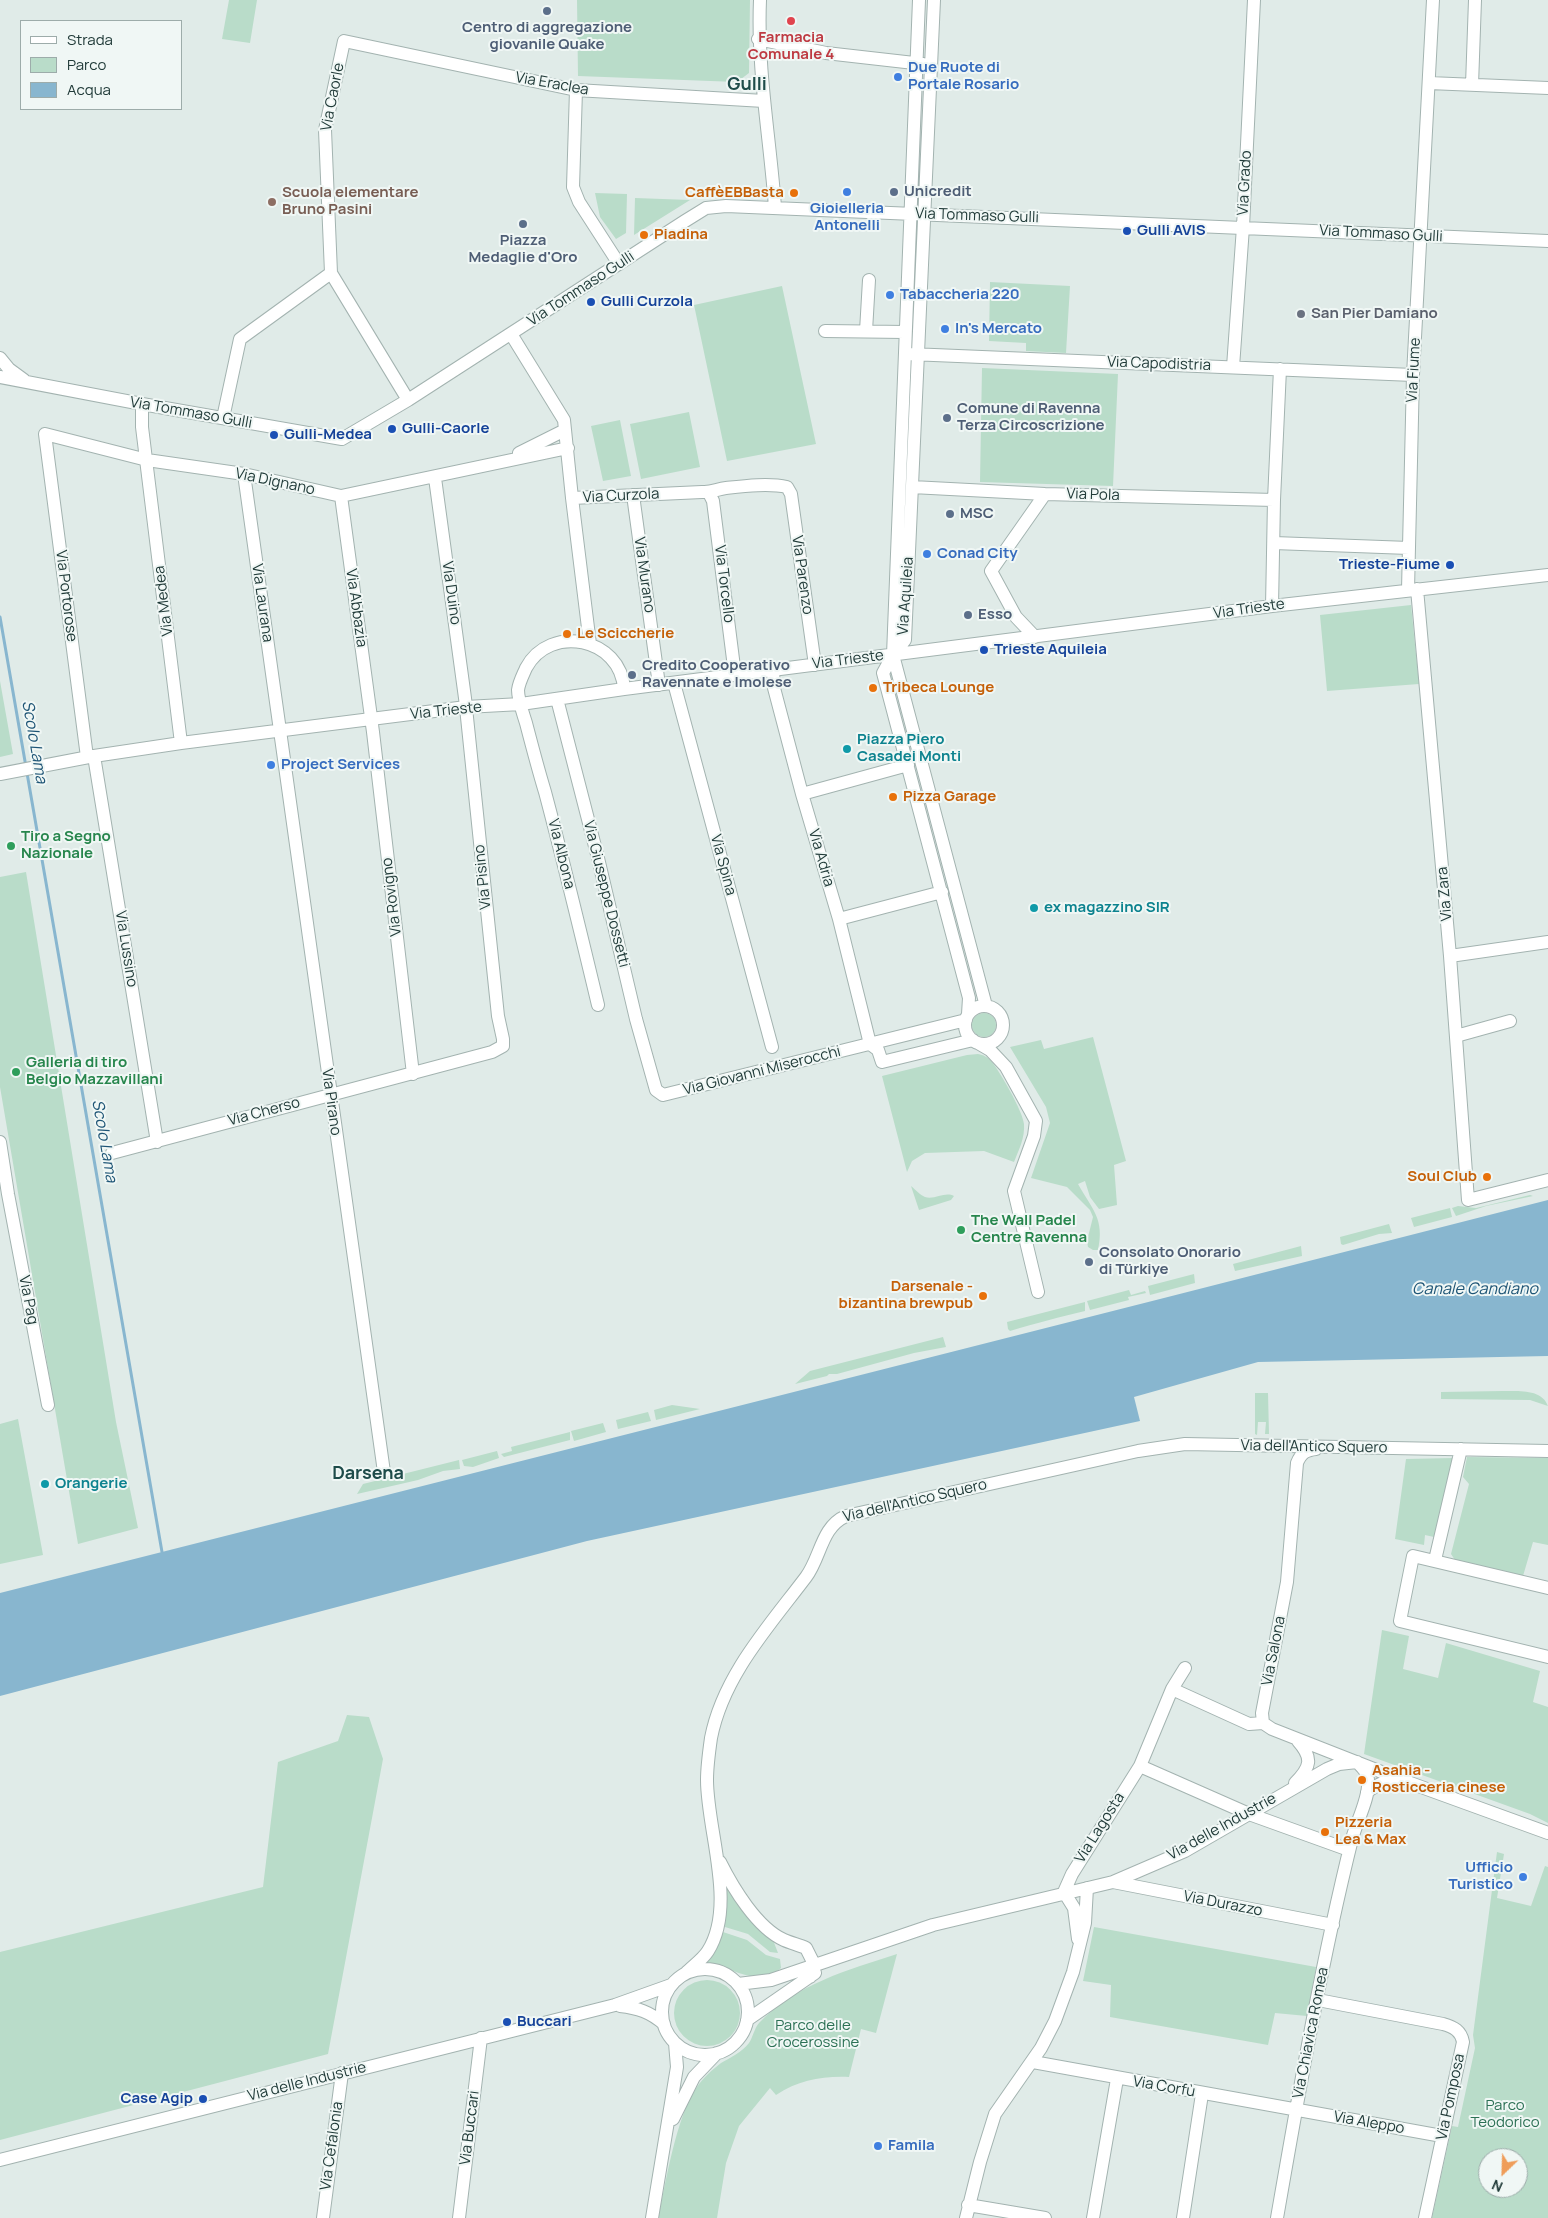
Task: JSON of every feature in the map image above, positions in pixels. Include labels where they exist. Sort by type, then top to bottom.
[{"type":"street","points":[[760,0],[758,39],[771,149],[775,207]]},
{"type":"street","name":"Via Aquileia","points":[[893,654],[909,213],[919,0]]},
{"type":"street","name":"Via Aquileia","points":[[893,654],[905,640],[934,0]]},
{"type":"street","name":"Via Grado","points":[[1234,367],[1254,0]]},
{"type":"street","name":"Via Fiume","points":[[1413,589],[1409,548],[1413,375],[1422,237],[1433,0]]},
{"type":"street","points":[[1472,85],[1475,0]]},
{"type":"street","points":[[758,39],[826,53],[930,65]]},
{"type":"street","name":"Via Eraclea","points":[[344,41],[576,90],[764,101]]},
{"type":"street","name":"Via Caorle","points":[[344,41],[325,130],[331,273],[408,400]]},
{"type":"street","points":[[1429,83],[1548,88]]},
{"type":"street","points":[[576,90],[573,187],[579,202],[620,264]]},
{"type":"street","name":"Via Tommaso Gulli","points":[[0,377],[342,439],[408,400],[706,208],[726,206],[1548,241]]},
{"type":"street","points":[[223,418],[240,339],[331,273]]},
{"type":"street","points":[[866,332],[869,280]]},
{"type":"street","points":[[826,331],[905,332]]},
{"type":"street","name":"Via Curzola","points":[[511,334],[564,420],[573,503],[633,495],[709,493],[726,488],[786,487]]},
{"type":"street","name":"Via Capodistria","points":[[905,354],[1413,375]]},
{"type":"street","name":"Via Tommaso Gulli","points":[[0,358],[16,375],[28,382]]},
{"type":"street","points":[[1272,606],[1274,500],[1280,369]]},
{"type":"street","name":"Via Medea","points":[[142,404],[142,427],[181,743]]},
{"type":"street","name":"Via Medea","points":[[146,455],[146,424],[158,407]]},
{"type":"street","name":"Via Dignano","points":[[504,461],[565,430]]},
{"type":"street","name":"Via Dignano","points":[[45,434],[244,474],[341,496],[434,478],[568,448]]},
{"type":"street","name":"Via Portorose","points":[[45,434],[91,757]]},
{"type":"street","name":"Via Laurana","points":[[244,474],[280,731]]},
{"type":"street","name":"Via Duino","points":[[434,478],[466,707]]},
{"type":"street","name":"Via Parenzo","points":[[786,487],[791,494],[815,665]]},
{"type":"street","name":"Via Pola","points":[[912,487],[1045,494],[1274,500]]},
{"type":"street","name":"Via Torcello","points":[[709,493],[713,501],[735,675]]},
{"type":"street","points":[[1035,637],[1016,617],[991,572],[1045,494]]},
{"type":"street","name":"Via Murano","points":[[633,495],[659,685]]},
{"type":"street","name":"Via Abbazia","points":[[341,496],[372,720]]},
{"type":"street","points":[[573,503],[590,644],[610,656],[623,675],[624,689]]},
{"type":"street","points":[[1274,542],[1409,548]]},
{"type":"street","name":"Via Trieste","points":[[5,773],[181,743],[466,707],[521,704],[624,689],[1272,606],[1548,575]]},
{"type":"street","name":"Via Zara","points":[[1413,589],[1450,956],[1468,1200],[1548,1180]]},
{"type":"street","name":"Via Albona","points":[[590,644],[576,641],[557,643],[538,652],[530,660],[518,688],[561,850],[598,1005]]},
{"type":"street","points":[[893,654],[882,673],[969,998],[966,1031],[976,1042],[990,1050],[1006,1067]]},
{"type":"street","points":[[893,654],[986,1006]]},
{"type":"street","name":"Via Adria","points":[[773,671],[774,688],[802,794],[839,919],[870,1044]]},
{"type":"street","name":"Via Spina","points":[[674,683],[772,1047]]},
{"type":"street","name":"Via Giuseppe Dossetti","points":[[557,699],[598,858],[636,1019],[656,1090]]},
{"type":"street","name":"Via Pisino","points":[[466,707],[498,1016],[504,1039],[502,1046]]},
{"type":"street","name":"Via Rovigno","points":[[372,720],[413,1074]]},
{"type":"street","name":"Via Pirano","points":[[280,731],[384,1472]]},
{"type":"street","name":"Via Lussino","points":[[91,757],[157,1142]]},
{"type":"street","points":[[802,794],[908,766]]},
{"type":"street","points":[[839,919],[942,892]]},
{"type":"street","points":[[1450,956],[1548,942]]},
{"type":"street","points":[[870,1044],[878,1050],[882,1062],[976,1042],[990,1043],[999,1036],[1002,1030],[1001,1017],[992,1008],[986,1006],[976,1008],[967,1017]]},
{"type":"street","name":"Via Giovanni Miserocchi","points":[[656,1090],[663,1095],[870,1044],[967,1017]]},
{"type":"street","points":[[1456,1036],[1510,1021]]},
{"type":"street","points":[[999,1036],[999,1045],[1006,1067],[1036,1121],[1034,1136],[1014,1191],[1038,1292]]},
{"type":"street","name":"Via Cherso","points":[[112,1153],[330,1094],[413,1074],[492,1052],[502,1046]]},
{"type":"street","name":"Via Pag","points":[[0,1142],[4,1195],[48,1405]]},
{"type":"street","name":"Via dell'Antico Squero","points":[[686,1973],[707,1953],[718,1928],[720,1887],[707,1781],[711,1738],[722,1702],[730,1683],[741,1666],[812,1570],[822,1547],[824,1536],[836,1520],[846,1516],[1138,1451],[1185,1444],[1548,1451]]},
{"type":"street","name":"Via Salona","points":[[1263,1723],[1262,1713],[1287,1582],[1297,1462],[1300,1455],[1306,1450],[1323,1448]]},
{"type":"street","points":[[1435,1560],[1461,1450]]},
{"type":"street","points":[[1548,1588],[1412,1556],[1400,1621],[1548,1657]]},
{"type":"street","name":"Via Lagosta","points":[[1064,1892],[1072,1874],[1140,1766],[1172,1689],[1186,1668]]},
{"type":"street","points":[[1172,1689],[1249,1724],[1263,1723],[1272,1729],[1402,1780],[1548,1833]]},
{"type":"street","points":[[1288,1790],[1303,1775],[1308,1762],[1308,1752],[1294,1738]]},
{"type":"street","points":[[1357,1762],[1365,1770],[1368,1781],[1367,1792]]},
{"type":"street","name":"Via delle Industrie","points":[[747,2020],[812,1971],[838,1958],[933,1925],[1064,1892],[1113,1882],[1185,1851],[1288,1790],[1339,1764],[1357,1762]]},
{"type":"street","points":[[1140,1766],[1249,1814],[1349,1850]]},
{"type":"street","points":[[1367,1792],[1377,1784],[1389,1780],[1402,1780]]},
{"type":"street","name":"Via Chiavica Romea","points":[[1277,2218],[1296,2111],[1349,1850],[1367,1792]]},
{"type":"street","points":[[716,1855],[726,1874],[763,1924],[783,1940],[806,1948],[812,1971]]},
{"type":"street","name":"Via Durazzo","points":[[1113,1882],[1333,1926]]},
{"type":"street","points":[[966,2218],[968,2205],[995,2114],[1033,2062],[1054,2022],[1073,1972],[1085,1923],[1087,1888]]},
{"type":"street","points":[[1064,1892],[1074,1908],[1079,1947]]},
{"type":"street","points":[[652,2218],[668,2131],[677,2067],[675,2043],[664,2024],[662,2011],[664,1997],[671,1985],[686,1973],[700,1969],[714,1970],[728,1975],[738,1984],[745,1995],[748,2008],[744,2031],[737,2041],[717,2053],[694,2077],[668,2131]]},
{"type":"street","name":"Via delle Industrie","points":[[738,1984],[771,1980],[812,1971]]},
{"type":"street","name":"Via delle Industrie","points":[[0,2160],[615,2005],[671,1985]]},
{"type":"street","name":"Via Pomposa","points":[[1318,2000],[1448,2025],[1456,2029],[1461,2035],[1463,2042],[1425,2218]]},
{"type":"street","name":"Via delle Industrie","points":[[615,2005],[638,2008],[653,2015],[664,2024]]},
{"type":"street","name":"Via Buccari","points":[[459,2218],[481,2038]]},
{"type":"street","points":[[675,2043],[688,2051],[702,2055],[717,2053]]},
{"type":"street","name":"Via Corfù","points":[[1033,2062],[1296,2111]]},
{"type":"street","name":"Via Cefalonia","points":[[323,2218],[342,2073]]},
{"type":"street","points":[[1093,2218],[1118,2079]]},
{"type":"street","points":[[1183,2218],[1202,2094]]},
{"type":"street","name":"Via Aleppo","points":[[1296,2111],[1442,2136]]},
{"type":"street","points":[[968,2205],[1045,2218]]},
{"type":"green space","points":[[229,0],[257,0],[250,43],[222,39]]},
{"type":"green space","points":[[577,0],[750,0],[749,73],[737,82],[578,76]]},
{"type":"green space","points":[[595,193],[627,194],[626,233],[616,239],[600,217]]},
{"type":"green space","points":[[635,198],[690,200],[634,235]]},
{"type":"green space","points":[[990,282],[1070,286],[1066,353],[1026,351],[1026,343],[989,341]]},
{"type":"green space","points":[[782,286],[816,444],[727,461],[694,305]]},
{"type":"green space","points":[[982,368],[1118,374],[1113,486],[980,482]]},
{"type":"green space","points":[[689,412],[700,467],[641,479],[630,424]]},
{"type":"green space","points":[[620,420],[631,476],[603,481],[591,426]]},
{"type":"green space","points":[[1411,605],[1419,684],[1327,691],[1320,615]]},
{"type":"green space","points":[[0,681],[13,754],[0,757]]},
{"type":"green space","points":[[26,872],[116,1422],[138,1528],[78,1544],[0,1087],[0,877]]},
{"type":"green space","points":[[984,1013],[993,1016],[996,1025],[993,1034],[984,1037],[975,1034],[972,1025],[975,1016]]},
{"type":"green space","points":[[1093,1037],[1126,1161],[1114,1165],[1117,1205],[1099,1209],[1090,1197],[1085,1181],[1078,1184],[1096,1215],[1100,1230],[1098,1250],[1088,1247],[1087,1241],[1093,1217],[1090,1210],[1067,1187],[1031,1178],[1050,1123],[1046,1107],[1010,1047],[1041,1040],[1044,1049]]},
{"type":"green space","points":[[978,1054],[987,1057],[995,1066],[1023,1118],[1024,1134],[1014,1162],[984,1151],[925,1153],[912,1161],[907,1172],[882,1076]]},
{"type":"green space","points":[[911,1186],[920,1194],[929,1198],[947,1194],[954,1196],[951,1200],[919,1210]]},
{"type":"green space","points":[[1530,1195],[1533,1196],[1486,1206],[1456,1216],[1452,1208],[1458,1206],[1476,1208]]},
{"type":"green space","points":[[1450,1208],[1452,1217],[1414,1227],[1411,1218]]},
{"type":"green space","points":[[1389,1224],[1392,1233],[1379,1234],[1341,1244],[1340,1237]]},
{"type":"green space","points":[[1301,1246],[1302,1256],[1235,1271],[1233,1264]]},
{"type":"green space","points":[[1194,1274],[1195,1283],[1150,1295],[1148,1286]]},
{"type":"green space","points":[[1129,1290],[1131,1295],[1145,1291],[1146,1293],[1128,1297],[1129,1300],[1090,1310],[1087,1301]]},
{"type":"green space","points":[[1085,1302],[1085,1311],[1010,1331],[1008,1329],[1007,1322]]},
{"type":"green space","points":[[943,1337],[946,1347],[914,1353],[795,1384],[810,1371]]},
{"type":"green space","points":[[1523,1391],[1541,1396],[1548,1406],[1530,1400],[1441,1399],[1441,1392]]},
{"type":"green space","points":[[1255,1393],[1268,1393],[1269,1434],[1265,1434],[1266,1422],[1258,1422],[1257,1435],[1255,1434]]},
{"type":"green space","points":[[672,1405],[700,1409],[656,1420],[654,1410]]},
{"type":"green space","points":[[648,1412],[651,1421],[618,1429],[616,1420]]},
{"type":"green space","points":[[18,1419],[43,1555],[0,1564],[0,1424]]},
{"type":"green space","points":[[603,1423],[606,1432],[574,1441],[571,1431]]},
{"type":"green space","points":[[570,1432],[570,1440],[504,1457],[501,1454],[512,1451],[511,1447]]},
{"type":"green space","points":[[497,1451],[499,1458],[473,1467],[464,1466],[462,1460]]},
{"type":"green space","points":[[1467,1457],[1548,1458],[1548,1545],[1533,1542],[1523,1576],[1455,1560],[1451,1554],[1469,1484],[1463,1477]]},
{"type":"green space","points":[[1454,1458],[1434,1537],[1425,1535],[1424,1545],[1395,1539],[1406,1459]]},
{"type":"green space","points":[[459,1460],[460,1469],[443,1471],[418,1480],[357,1494],[363,1484]]},
{"type":"green space","points":[[1382,1630],[1409,1636],[1403,1669],[1438,1678],[1446,1643],[1540,1671],[1533,1702],[1548,1707],[1548,1823],[1530,1814],[1364,1754]]},
{"type":"green space","points":[[347,1715],[369,1717],[383,1759],[328,2054],[0,2140],[0,1952],[263,1887],[278,1762],[338,1741]]},
{"type":"green space","name":"Parco Teodorico","points":[[1497,1852],[1504,1854],[1497,1898],[1531,1906],[1545,1866],[1548,1867],[1548,2218],[1432,2218],[1452,2126],[1458,2127],[1475,2048],[1473,2035]]},
{"type":"green space","points":[[725,1878],[773,1940],[778,1953],[770,1952],[748,1934],[725,1927]]},
{"type":"green space","points":[[1094,1927],[1316,1967],[1307,2016],[1275,2013],[1268,2045],[1110,2017],[1111,1985],[1083,1981]]},
{"type":"green space","points":[[723,1932],[747,1940],[766,1955],[780,1959],[781,1968],[763,1977],[753,1977],[705,1963],[718,1945]]},
{"type":"green space","name":"Parco delle Crocerossine","points":[[897,1954],[876,2033],[861,2029],[849,2077],[829,2077],[802,2082],[776,2095],[770,2088],[739,2126],[726,2163],[717,2218],[658,2218],[668,2169],[683,2115],[697,2087],[711,2071],[746,2046],[759,2023],[789,1998],[824,1980]]},
{"type":"green space","points":[[701,1980],[713,1980],[725,1985],[735,1995],[740,2007],[738,2026],[725,2041],[713,2046],[701,2046],[689,2041],[679,2031],[674,2019],[674,2007],[679,1995],[689,1985]]},
{"type":"water","name":"Canale Candiano","points":[[1548,1200],[1548,1356],[1258,1362],[1134,1397],[1140,1421],[587,1541],[0,1696],[0,1593]]},
{"type":"waterway","name":"Scolo Lama","points":[[0,617],[26,767]]},
{"type":"waterway","name":"Scolo Lama","points":[[27,773],[162,1552]]},
{"type":"place","name":"Centro di aggregazione giovanile Quake","points":[[547,11]]},
{"type":"place","name":"Farmacia Comunale 4","points":[[791,21]]},
{"type":"place","name":"Due Ruote di Portale Rosario","points":[[898,77]]},
{"type":"place","name":"Gioielleria Antonelli","points":[[847,192]]},
{"type":"place","name":"Unicredit","points":[[894,192]]},
{"type":"place","name":"CaffèEBBasta","points":[[794,193]]},
{"type":"place","name":"Scuola elementare Bruno Pasini","points":[[272,202]]},
{"type":"place","name":"Piazza Medaglie d'Oro","points":[[523,224]]},
{"type":"place","name":"Gulli AVIS","points":[[1127,231]]},
{"type":"place","name":"Piadina","points":[[644,235]]},
{"type":"place","name":"Tabaccheria 220","points":[[890,295]]},
{"type":"place","name":"Gulli Curzola","points":[[591,302]]},
{"type":"place","name":"San Pier Damiano","points":[[1301,314]]},
{"type":"place","name":"In's Mercato","points":[[945,329]]},
{"type":"place","name":"Comune di Ravenna Terza Circoscrizione","points":[[947,418]]},
{"type":"place","name":"Gulli-Caorle","points":[[392,429]]},
{"type":"place","name":"Gulli-Medea","points":[[274,435]]},
{"type":"place","name":"MSC","points":[[950,514]]},
{"type":"place","name":"Conad City","points":[[927,554]]},
{"type":"place","name":"Trieste-Fiume","points":[[1450,565]]},
{"type":"place","name":"Esso","points":[[968,615]]},
{"type":"place","name":"Le Sciccherie","points":[[567,634]]},
{"type":"place","name":"Trieste Aquileia","points":[[984,650]]},
{"type":"place","name":"Credito Cooperativo Ravennate e Imolese","points":[[632,675]]},
{"type":"place","name":"Tribeca Lounge","points":[[873,688]]},
{"type":"place","name":"Piazza Piero Casadei Monti","points":[[847,749]]},
{"type":"place","name":"Project Services","points":[[271,765]]},
{"type":"place","name":"Pizza Garage","points":[[893,797]]},
{"type":"place","name":"Tiro a Segno Nazionale","points":[[11,846]]},
{"type":"place","name":"ex magazzino SIR","points":[[1034,908]]},
{"type":"place","name":"Galleria di tiro Belgio Mazzavillani","points":[[16,1072]]},
{"type":"place","name":"Soul Club","points":[[1487,1177]]},
{"type":"place","name":"The Wall Padel Centre Ravenna","points":[[961,1230]]},
{"type":"place","name":"Consolato Onorario di Türkiye","points":[[1089,1262]]},
{"type":"place","name":"Darsenale - bizantina brewpub","points":[[983,1296]]},
{"type":"place","name":"Orangerie","points":[[45,1484]]},
{"type":"place","name":"Asahia - Rosticceria cinese","points":[[1362,1780]]},
{"type":"place","name":"Pizzeria Lea & Max","points":[[1325,1832]]},
{"type":"place","name":"Ufficio Turistico","points":[[1523,1877]]},
{"type":"place","name":"Buccari","points":[[507,2022]]},
{"type":"place","name":"Case Agip","points":[[203,2099]]},
{"type":"place","name":"Famila","points":[[878,2146]]},
{"type":"district","name":"Gulli","points":[[747,85]]},
{"type":"district","name":"Darsena","points":[[368,1474]]}]
